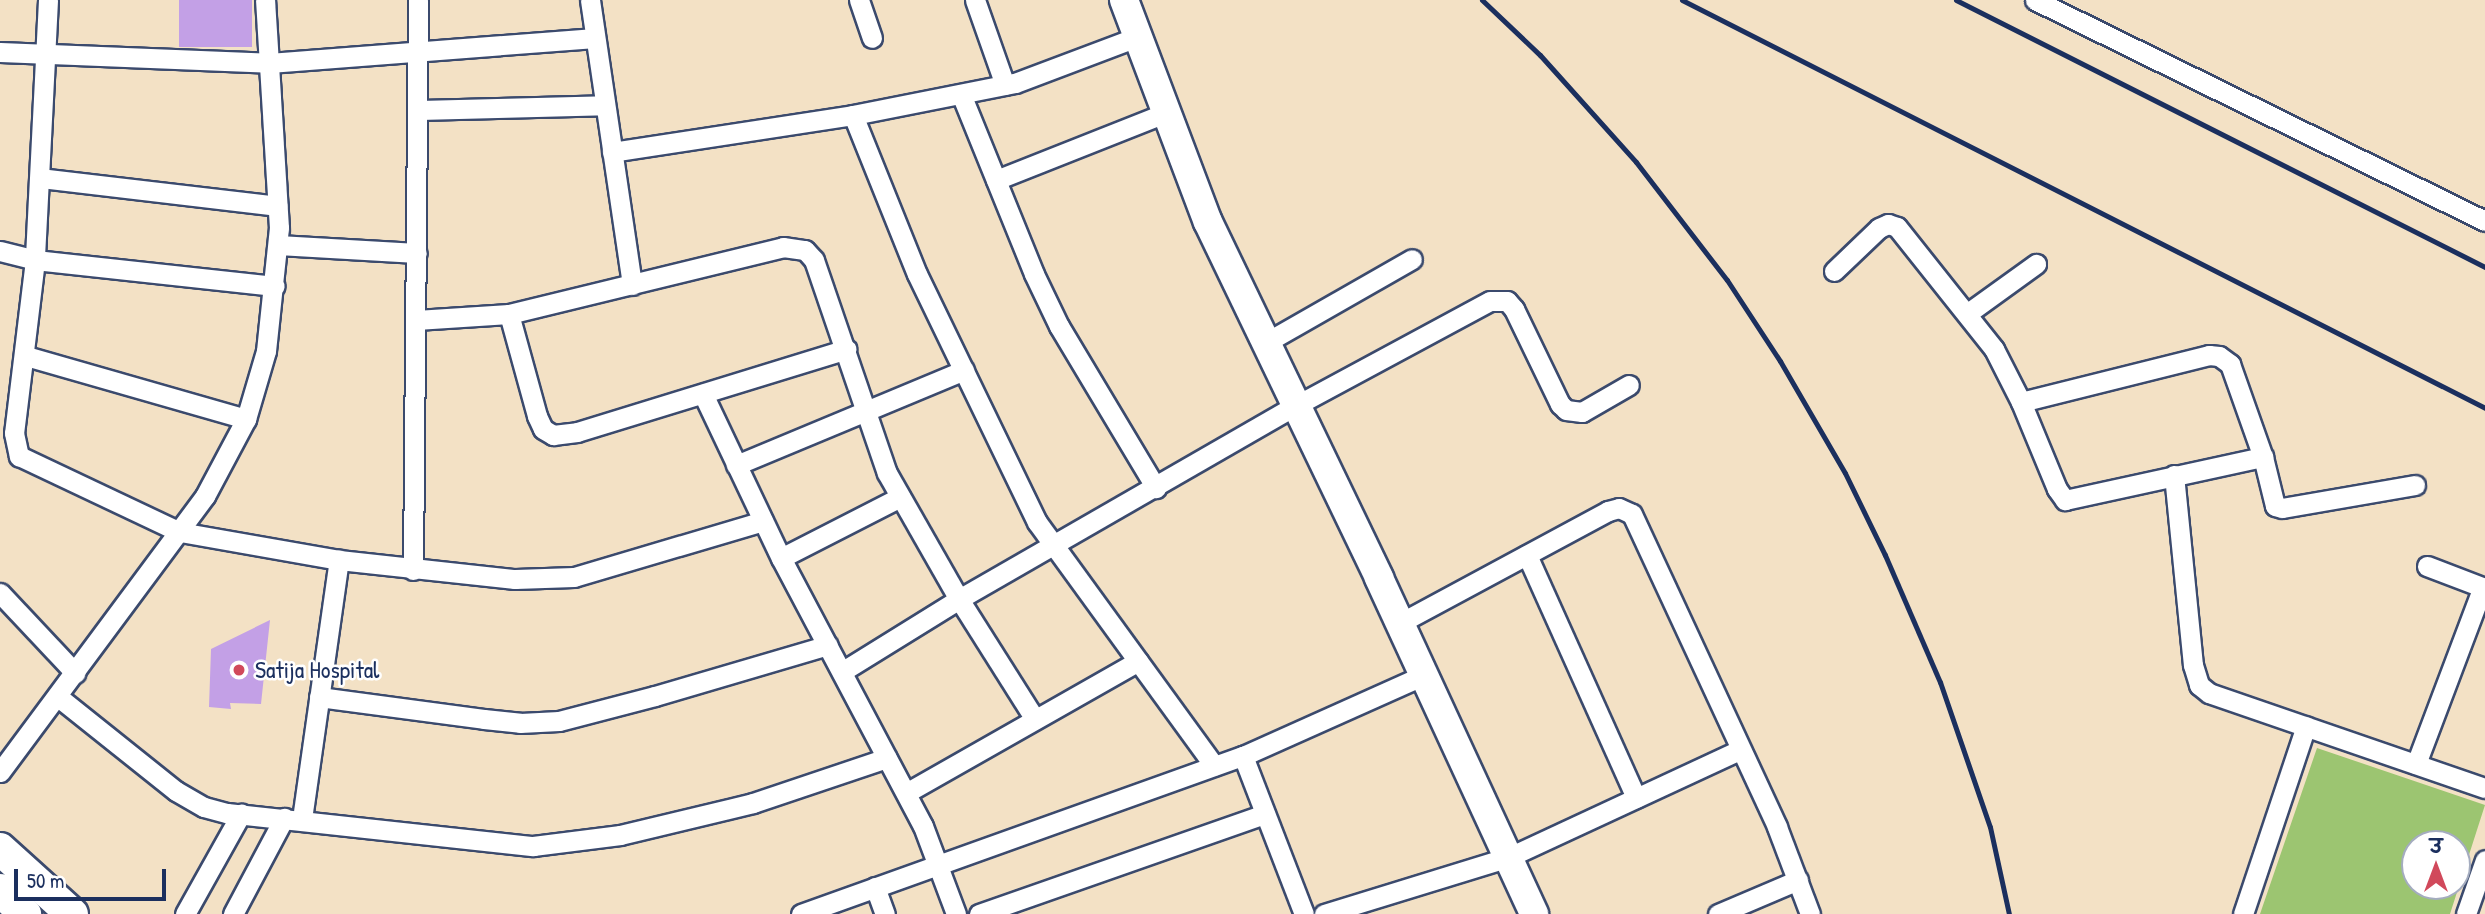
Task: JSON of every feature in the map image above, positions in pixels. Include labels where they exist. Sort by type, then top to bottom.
[{"type":"main road","points":[[0,849],[72,914]]},
{"type":"main road","points":[[0,890],[25,914]]},
{"type":"street","points":[[48,0],[35,260],[26,356],[14,433],[19,456],[180,532],[413,570],[515,579],[574,577],[763,522]]},
{"type":"street","points":[[0,772],[180,532],[205,496],[246,419],[266,351],[278,245],[265,0]]},
{"type":"street","points":[[413,570],[418,0]]},
{"type":"street","points":[[590,0],[632,285]]},
{"type":"street","points":[[859,0],[872,38]]},
{"type":"street","points":[[975,0],[1005,85]]},
{"type":"street","points":[[1124,0],[1208,222],[1400,623],[1534,914]]},
{"type":"street","points":[[2035,0],[2485,221]]},
{"type":"street","points":[[612,152],[853,115],[1005,85],[1137,37]]},
{"type":"street","points":[[0,52],[269,63],[595,38]]},
{"type":"street","points":[[961,94],[1059,326],[1156,488]]},
{"type":"street","points":[[419,110],[605,105]]},
{"type":"street","points":[[996,180],[1166,113]]},
{"type":"street","points":[[853,115],[917,274],[1037,522],[1214,766]]},
{"type":"street","points":[[40,178],[277,206]]},
{"type":"street","points":[[1835,271],[1879,228],[1888,224],[1904,234],[1968,313],[1999,358],[2021,402],[2057,489],[2065,500],[2263,457]]},
{"type":"street","points":[[278,245],[417,253]]},
{"type":"street","points":[[416,320],[509,314],[783,247],[805,250],[814,260],[847,349],[878,450],[900,497],[1035,719]]},
{"type":"street","points":[[0,251],[35,260],[275,286]]},
{"type":"street","points":[[1265,343],[1412,258]]},
{"type":"street","points":[[1968,313],[2036,264]]},
{"type":"street","points":[[843,671],[959,598],[1055,546],[1295,407],[1498,299],[1507,300],[1514,309],[1560,404],[1566,410],[1582,412],[1629,385]]},
{"type":"street","points":[[509,314],[537,416],[542,429],[553,435],[563,436],[847,349]]},
{"type":"street","points":[[2021,402],[2209,355],[2220,356],[2230,365],[2263,457],[2275,506],[2282,508],[2415,485]]},
{"type":"street","points":[[26,356],[246,419]]},
{"type":"street","points":[[736,465],[964,370]]},
{"type":"street","points":[[703,394],[781,558],[923,826],[956,914]]},
{"type":"street","points":[[2174,475],[2193,665],[2199,685],[2208,693],[2485,788]]},
{"type":"street","points":[[781,558],[900,497]]},
{"type":"street","points":[[1400,623],[1608,511],[1619,508],[1632,514],[1777,827],[1810,914]]},
{"type":"street","points":[[1527,555],[1636,798]]},
{"type":"street","points":[[233,914],[293,819],[319,697],[339,560]]},
{"type":"street","points":[[2416,764],[2484,587],[2427,566]]},
{"type":"street","points":[[0,593],[75,673]]},
{"type":"street","points":[[319,697],[520,723],[559,721],[828,645]]},
{"type":"street","points":[[906,793],[1138,661]]},
{"type":"street","points":[[801,914],[1242,756],[1424,674]]},
{"type":"street","points":[[57,696],[176,791],[204,807],[240,814],[510,844],[558,844],[620,835],[753,803],[887,758]]},
{"type":"street","points":[[2243,914],[2306,726]]},
{"type":"street","points":[[1324,914],[1375,907],[1509,857],[1740,750]]},
{"type":"street","points":[[1242,756],[1304,914]]},
{"type":"street","points":[[185,914],[240,814]]},
{"type":"street","points":[[979,914],[1265,814]]},
{"type":"street","points":[[2466,914],[2485,860]]},
{"type":"street","points":[[1718,914],[1798,880]]},
{"type":"street","points":[[875,887],[885,914]]},
{"type":"green space","points":[[2317,748],[2485,805],[2471,849],[2471,830],[2401,830],[2401,900],[2454,900],[2450,914],[2260,914]]},
{"type":"building","points":[[179,0],[252,0],[252,47],[179,47]]},
{"type":"building","points":[[270,620],[261,704],[230,703],[231,709],[209,707],[211,649]]},
{"type":"railway","points":[[1482,0],[1540,55],[1636,162],[1727,280],[1780,361],[1845,473],[1885,555],[1940,682],[1990,827],[2009,914]]},
{"type":"railway","points":[[1682,0],[2485,408]]},
{"type":"railway","points":[[1956,0],[2485,267]]},
{"type":"place","name":"Satija Hospital","points":[[239,670]]}]
